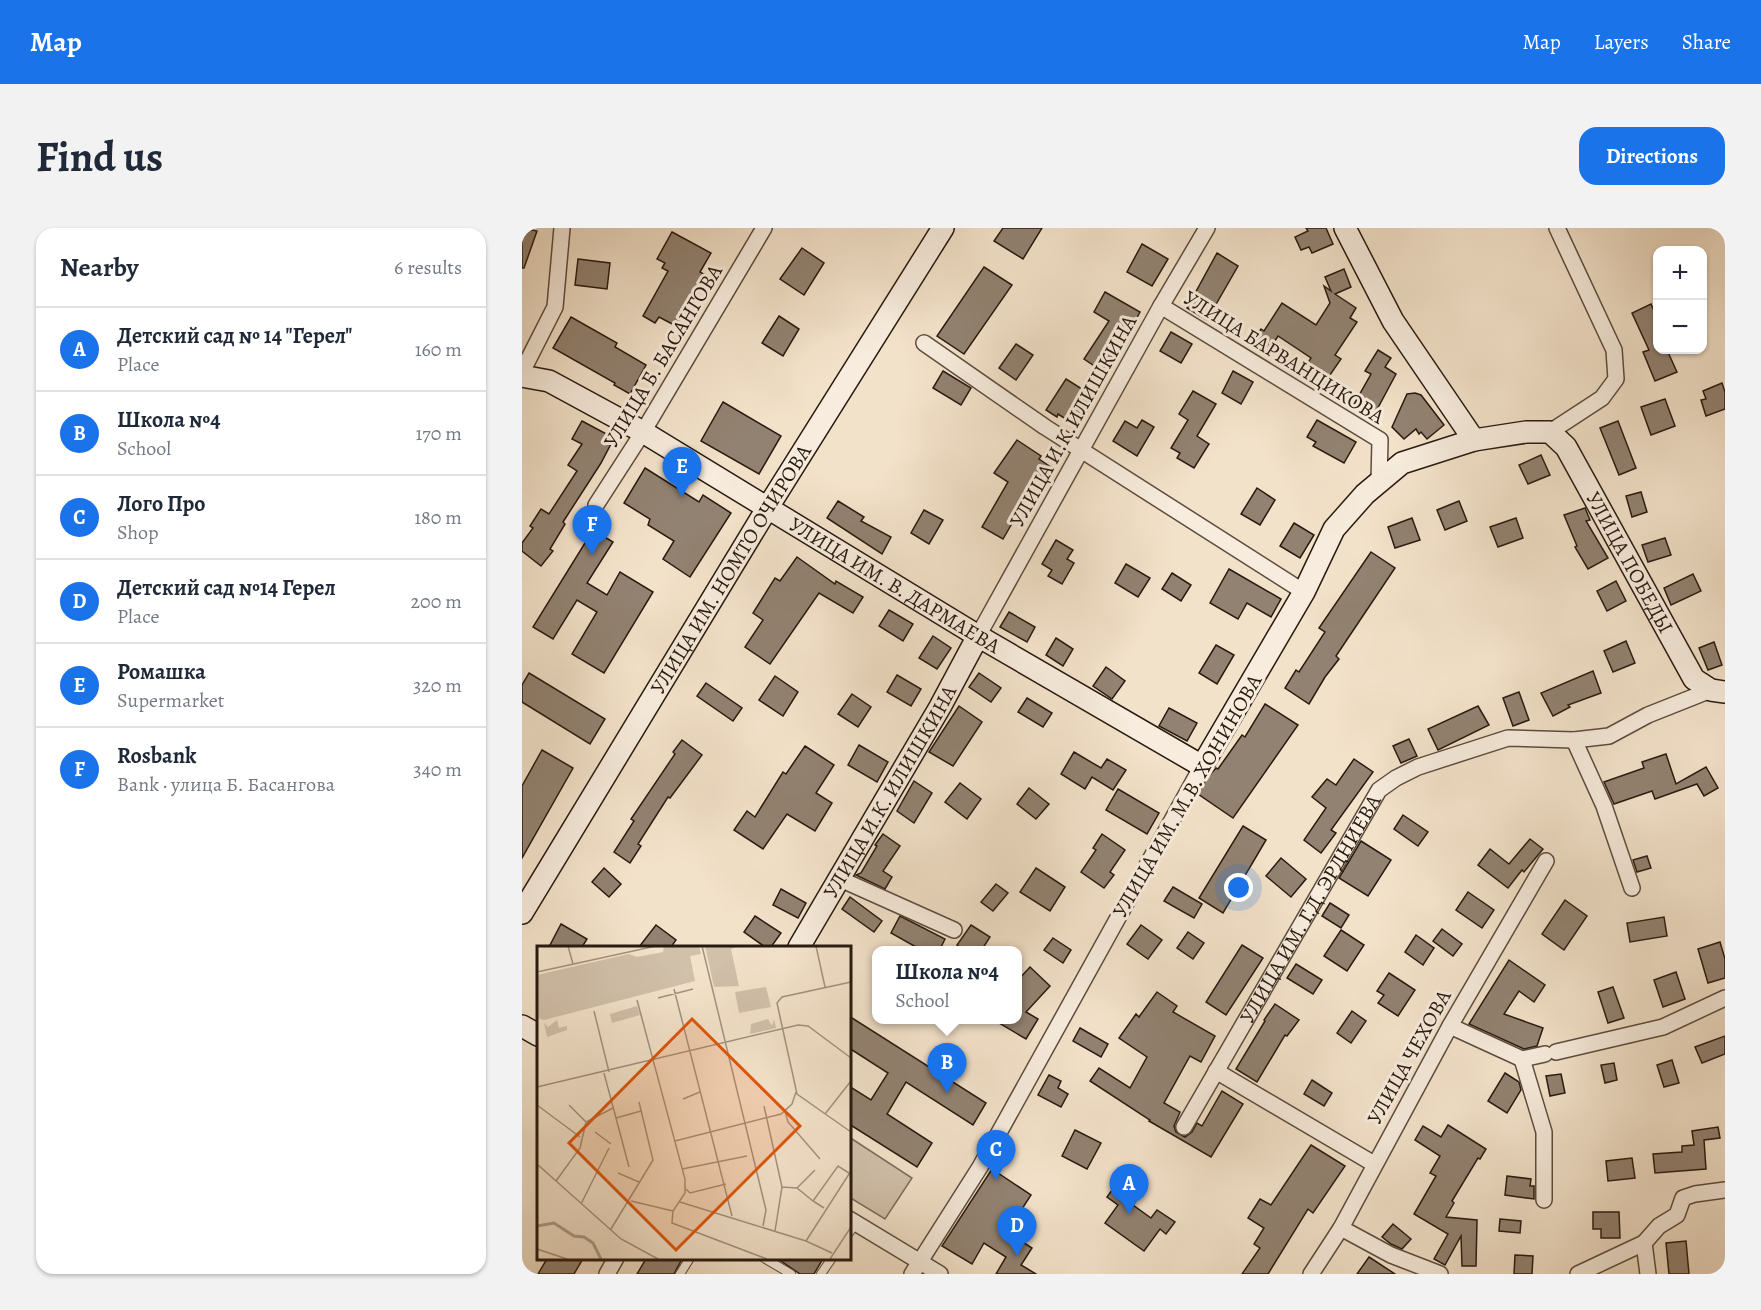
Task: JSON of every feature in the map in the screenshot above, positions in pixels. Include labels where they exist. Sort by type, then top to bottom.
[{"type":"street","points":[[522,374],[555,307],[562,228]]},
{"type":"street","name":"УЛИЦА Б. БАСАНГОВА","points":[[596,505],[643,432],[764,228]]},
{"type":"street","name":"УЛИЦА ИМ. НОМТО ОЧИРОВА","points":[[522,913],[768,507],[944,228]]},
{"type":"street","name":"УЛИЦА И.К.ИЛИШКИНА","points":[[978,636],[1161,306],[1207,228]]},
{"type":"street","points":[[1345,228],[1393,321],[1474,440]]},
{"type":"street","points":[[1550,432],[1602,398],[1616,379],[1614,350],[1557,228]]},
{"type":"street","name":"УЛИЦА БАРВАНЦИКОВА","points":[[1161,306],[1380,440],[1379,482]]},
{"type":"street","points":[[924,343],[1081,449],[1304,592]]},
{"type":"street","name":"УЛИЦА ИМ. В. ДАРМАЕВА","points":[[522,374],[549,381],[643,432],[978,636],[1202,766]]},
{"type":"street","name":"УЛИЦА ИМ. М.В. ХОНИНОВА","points":[[915,1268],[980,1167],[1202,766],[1304,592],[1334,529],[1365,494],[1402,463],[1474,440],[1526,432],[1550,432]]},
{"type":"street","name":"УЛИЦА ПОБЕДЫ","points":[[1550,432],[1566,447],[1694,679],[1718,691]]},
{"type":"street","name":"УЛИЦА И.К. ИЛИШКИНА","points":[[800,946],[940,707],[978,636]]},
{"type":"street","name":"УЛИЦА ИМ. Г.Д. ЭРДНИЕВА","points":[[1184,1127],[1379,790],[1418,767],[1508,738],[1574,740],[1609,736],[1648,716],[1718,691]]},
{"type":"street","points":[[1574,740],[1604,806],[1632,888]]},
{"type":"street","name":"УЛИЦА ЧЕХОВА","points":[[1311,1274],[1341,1227],[1450,1026],[1546,861]]},
{"type":"street","points":[[840,879],[954,930]]},
{"type":"street","points":[[1450,1026],[1522,1059],[1663,1027],[1725,998]]},
{"type":"street","points":[[522,1026],[537,1034]]},
{"type":"street","points":[[1522,1059],[1544,1132],[1544,1200]]},
{"type":"street","points":[[1216,1071],[1374,1164]]},
{"type":"street","points":[[1578,1274],[1644,1243],[1659,1226],[1677,1215],[1683,1198],[1725,1190]]},
{"type":"street","points":[[851,1225],[915,1268],[940,1274]]},
{"type":"street","points":[[1341,1227],[1392,1255],[1440,1274]]},
{"type":"street","points":[[1644,1243],[1648,1274]]},
{"type":"street","points":[[607,1274],[615,1259]]},
{"type":"lane","points":[[681,1274],[689,1259]]},
{"type":"lane","points":[[767,1259],[791,1274]]},
{"type":"lane","points":[[821,1274],[831,1259]]},
{"type":"shaded area","points":[[850,1138],[912,1178],[885,1219],[850,1198]]},
{"type":"building","points":[[522,228],[537,231],[524,268],[522,268]]},
{"type":"building","points":[[1003,228],[1042,228],[1023,259],[994,241]]},
{"type":"building","points":[[1306,228],[1326,228],[1333,244],[1312,253],[1309,247],[1301,250],[1295,237],[1308,231]]},
{"type":"building","points":[[672,232],[711,253],[700,272],[705,275],[676,326],[659,317],[655,323],[643,316],[668,271],[662,268],[665,263],[657,259]]},
{"type":"building","points":[[1142,244],[1168,259],[1152,286],[1127,272]]},
{"type":"building","points":[[802,248],[824,263],[804,295],[780,279]]},
{"type":"building","points":[[1217,253],[1238,266],[1207,320],[1187,308]]},
{"type":"building","points":[[578,259],[610,263],[607,289],[575,285]]},
{"type":"building","points":[[984,267],[1012,285],[964,354],[937,336]]},
{"type":"building","points":[[1344,269],[1351,287],[1335,294],[1356,308],[1350,318],[1357,322],[1335,355],[1341,359],[1321,388],[1305,377],[1309,371],[1305,368],[1311,358],[1278,336],[1266,355],[1251,346],[1261,329],[1264,331],[1282,303],[1316,325],[1330,303],[1324,286],[1331,291],[1325,277]]},
{"type":"building","points":[[1105,292],[1140,312],[1129,332],[1120,328],[1105,351],[1113,355],[1102,371],[1084,359],[1109,321],[1094,312]]},
{"type":"building","points":[[1651,304],[1653,309],[1653,354],[1669,354],[1677,372],[1655,381],[1643,352],[1649,350],[1632,313]]},
{"type":"building","points":[[779,316],[799,329],[783,356],[762,343]]},
{"type":"building","points":[[571,317],[617,343],[615,347],[646,365],[630,394],[553,348]]},
{"type":"building","points":[[1171,332],[1192,344],[1181,363],[1160,351]]},
{"type":"building","points":[[1016,344],[1033,355],[1016,380],[999,368]]},
{"type":"building","points":[[1378,350],[1391,358],[1385,367],[1396,374],[1373,417],[1353,406],[1371,374],[1365,371]]},
{"type":"building","points":[[943,371],[971,388],[961,405],[933,388]]},
{"type":"building","points":[[1233,371],[1253,382],[1241,404],[1222,393]]},
{"type":"building","points":[[1066,379],[1093,396],[1075,425],[1058,414],[1057,417],[1046,410]]},
{"type":"building","points":[[1722,383],[1725,392],[1725,409],[1706,416],[1701,400],[1706,399],[1703,391]]},
{"type":"building","points":[[1193,391],[1216,404],[1197,436],[1209,444],[1194,468],[1177,458],[1180,453],[1171,448],[1188,420],[1179,414]]},
{"type":"building","points":[[1407,394],[1421,395],[1444,425],[1427,439],[1416,429],[1404,439],[1392,427]]},
{"type":"building","points":[[1665,399],[1675,426],[1651,435],[1641,407]]},
{"type":"building","points":[[723,402],[781,436],[759,474],[701,441]]},
{"type":"building","points":[[1142,420],[1154,427],[1137,456],[1113,441],[1125,421],[1137,428]]},
{"type":"building","points":[[1317,420],[1356,442],[1344,463],[1313,446],[1316,442],[1307,437]]},
{"type":"building","points":[[582,421],[614,438],[601,463],[563,522],[565,524],[550,549],[553,551],[541,566],[522,551],[522,543],[533,528],[530,526],[541,509],[549,514],[577,471],[568,465],[582,444],[572,439]]},
{"type":"building","points":[[1618,421],[1636,468],[1619,475],[1600,428]]},
{"type":"building","points":[[1017,440],[1041,456],[1039,459],[1055,470],[1033,503],[1026,499],[1003,539],[982,527],[1008,482],[994,473]]},
{"type":"building","points":[[1541,455],[1550,475],[1528,484],[1519,465]]},
{"type":"building","points":[[645,468],[699,502],[703,495],[731,513],[690,577],[663,559],[674,541],[648,525],[650,519],[624,503]]},
{"type":"building","points":[[1257,488],[1275,500],[1260,525],[1241,514]]},
{"type":"building","points":[[1641,492],[1647,512],[1632,517],[1626,496]]},
{"type":"building","points":[[838,501],[864,517],[861,521],[891,537],[882,554],[827,518]]},
{"type":"building","points":[[1459,501],[1467,521],[1445,530],[1437,510]]},
{"type":"building","points":[[1585,508],[1590,520],[1586,521],[1608,558],[1588,569],[1575,547],[1577,546],[1564,515]]},
{"type":"building","points":[[924,510],[943,520],[929,544],[911,533]]},
{"type":"building","points":[[1412,518],[1420,540],[1395,548],[1388,527]]},
{"type":"building","points":[[1516,518],[1523,538],[1498,547],[1490,527]]},
{"type":"building","points":[[1294,523],[1314,535],[1300,558],[1280,546]]},
{"type":"building","points":[[593,530],[613,542],[587,583],[607,595],[620,572],[653,592],[604,673],[572,654],[597,612],[577,600],[553,639],[533,627]]},
{"type":"building","points":[[1665,538],[1671,555],[1648,562],[1642,545]]},
{"type":"building","points":[[1056,540],[1073,550],[1067,559],[1074,563],[1062,584],[1048,576],[1052,570],[1042,564]]},
{"type":"building","points":[[1371,552],[1395,568],[1336,656],[1339,659],[1309,704],[1285,688],[1296,670],[1299,672],[1325,632],[1319,628]]},
{"type":"building","points":[[797,557],[835,584],[836,581],[863,597],[853,613],[819,593],[770,664],[745,647],[763,620],[753,613],[775,578],[780,581]]},
{"type":"building","points":[[1126,564],[1150,578],[1138,597],[1115,583]]},
{"type":"building","points":[[1229,569],[1281,599],[1271,617],[1247,603],[1238,619],[1210,603]]},
{"type":"building","points":[[1172,573],[1191,585],[1181,601],[1162,589]]},
{"type":"building","points":[[1693,574],[1701,591],[1671,605],[1664,588]]},
{"type":"building","points":[[1616,581],[1626,601],[1607,611],[1597,591]]},
{"type":"building","points":[[889,610],[913,624],[903,641],[879,626]]},
{"type":"building","points":[[1009,612],[1035,627],[1027,642],[1000,627]]},
{"type":"building","points":[[933,636],[951,648],[937,669],[919,658]]},
{"type":"building","points":[[1056,638],[1073,649],[1063,666],[1046,655]]},
{"type":"building","points":[[1626,641],[1635,663],[1613,672],[1604,651]]},
{"type":"building","points":[[1714,642],[1722,665],[1708,670],[1699,648]]},
{"type":"building","points":[[1216,645],[1234,655],[1217,684],[1199,673]]},
{"type":"building","points":[[1106,667],[1125,681],[1112,699],[1093,686]]},
{"type":"building","points":[[1593,671],[1601,693],[1568,705],[1570,707],[1553,716],[1541,693]]},
{"type":"building","points":[[529,673],[605,719],[590,744],[522,702],[522,685]]},
{"type":"building","points":[[979,673],[1001,688],[991,702],[969,687]]},
{"type":"building","points":[[897,675],[921,689],[911,706],[887,692]]},
{"type":"building","points":[[775,676],[798,692],[783,716],[759,700]]},
{"type":"building","points":[[706,683],[742,708],[733,721],[697,696]]},
{"type":"building","points":[[1519,692],[1529,720],[1513,726],[1503,698]]},
{"type":"building","points":[[852,694],[871,707],[858,727],[838,714]]},
{"type":"building","points":[[1027,698],[1052,713],[1043,727],[1018,712]]},
{"type":"building","points":[[1265,704],[1298,725],[1233,818],[1198,794],[1207,778],[1216,768],[1218,769],[1242,735],[1245,737]]},
{"type":"building","points":[[959,706],[982,722],[953,766],[929,752]]},
{"type":"building","points":[[1478,706],[1489,725],[1438,750],[1428,729]]},
{"type":"building","points":[[1169,708],[1197,723],[1187,741],[1159,726]]},
{"type":"building","points":[[1409,739],[1417,756],[1401,763],[1393,746]]},
{"type":"building","points":[[682,740],[702,755],[670,798],[668,797],[638,844],[641,846],[630,863],[614,852],[634,821],[631,819]]},
{"type":"building","points":[[859,745],[888,762],[877,782],[848,765]]},
{"type":"building","points":[[805,746],[834,765],[816,793],[832,803],[815,831],[787,814],[763,849],[734,830],[747,811],[755,817],[783,772],[786,774]]},
{"type":"building","points":[[542,750],[573,768],[522,858],[522,786]]},
{"type":"building","points":[[1074,752],[1101,768],[1107,759],[1126,770],[1113,790],[1092,777],[1085,789],[1061,774]]},
{"type":"building","points":[[1666,754],[1676,784],[1706,767],[1718,788],[1704,796],[1697,784],[1655,799],[1652,791],[1614,804],[1604,782],[1644,768],[1642,762]]},
{"type":"building","points":[[1354,759],[1373,772],[1331,830],[1336,833],[1321,853],[1304,840],[1326,808],[1312,797],[1327,779],[1336,785]]},
{"type":"building","points":[[914,781],[932,793],[914,823],[897,811]]},
{"type":"building","points":[[960,783],[981,799],[967,819],[945,802]]},
{"type":"building","points":[[1029,788],[1049,804],[1036,819],[1017,804]]},
{"type":"building","points":[[1118,789],[1159,813],[1147,834],[1106,810]]},
{"type":"building","points":[[1403,815],[1428,832],[1418,846],[1394,829]]},
{"type":"building","points":[[1243,826],[1266,840],[1223,913],[1199,898]]},
{"type":"building","points":[[883,834],[900,846],[883,871],[892,877],[885,889],[856,875],[861,873]]},
{"type":"building","points":[[1102,834],[1125,850],[1110,872],[1114,875],[1104,888],[1081,872],[1096,850],[1093,848]]},
{"type":"building","points":[[1530,839],[1543,849],[1508,888],[1478,865],[1490,849],[1509,864]]},
{"type":"building","points":[[1361,841],[1391,860],[1368,896],[1339,878]]},
{"type":"building","points":[[1647,856],[1651,868],[1637,872],[1633,860]]},
{"type":"building","points":[[1281,858],[1306,879],[1291,897],[1266,876]]},
{"type":"building","points":[[604,868],[621,884],[609,897],[592,882]]},
{"type":"building","points":[[1036,868],[1065,887],[1050,911],[1020,892]]},
{"type":"building","points":[[996,884],[1008,893],[993,911],[981,902]]},
{"type":"building","points":[[1173,887],[1202,904],[1194,918],[1164,901]]},
{"type":"building","points":[[781,889],[806,903],[798,918],[773,905]]},
{"type":"building","points":[[1468,892],[1494,910],[1482,928],[1456,910]]},
{"type":"building","points":[[850,897],[882,921],[874,932],[842,909]]},
{"type":"building","points":[[1565,900],[1587,916],[1564,950],[1542,934]]},
{"type":"building","points":[[1330,903],[1349,915],[1341,928],[1322,916]]},
{"type":"building","points":[[755,916],[781,933],[772,946],[764,946],[744,932]]},
{"type":"building","points":[[900,916],[945,939],[942,946],[914,946],[891,933]]},
{"type":"building","points":[[1664,917],[1667,936],[1630,942],[1627,923]]},
{"type":"building","points":[[561,924],[587,939],[583,946],[550,946]]},
{"type":"building","points":[[656,925],[676,940],[672,946],[640,946]]},
{"type":"building","points":[[971,925],[990,937],[984,946],[957,945]]},
{"type":"building","points":[[1141,925],[1162,940],[1148,959],[1127,944]]},
{"type":"building","points":[[1442,929],[1462,944],[1453,956],[1433,941]]},
{"type":"building","points":[[1341,930],[1364,945],[1347,971],[1324,956]]},
{"type":"building","points":[[1188,932],[1204,943],[1193,959],[1177,948]]},
{"type":"building","points":[[1416,935],[1434,948],[1423,965],[1405,952]]},
{"type":"building","points":[[1053,938],[1071,950],[1063,963],[1044,950]]},
{"type":"building","points":[[1720,942],[1725,959],[1725,978],[1708,983],[1698,949]]},
{"type":"building","points":[[1242,945],[1263,958],[1226,1015],[1206,1002]]},
{"type":"building","points":[[1509,960],[1545,985],[1534,1002],[1519,991],[1504,1014],[1543,1028],[1537,1046],[1524,1049],[1469,1024]]},
{"type":"building","points":[[1296,964],[1322,980],[1313,994],[1287,978]]},
{"type":"building","points":[[1030,967],[1050,986],[1026,1012],[1038,1019],[1026,1039],[1001,1024],[1022,1024],[1022,976]]},
{"type":"building","points":[[1676,972],[1685,999],[1663,1007],[1654,980]]},
{"type":"building","points":[[1389,973],[1415,990],[1398,1016],[1378,1003],[1384,995],[1377,991]]},
{"type":"building","points":[[1613,987],[1624,1018],[1608,1023],[1598,992]]},
{"type":"building","points":[[1157,992],[1177,1006],[1173,1012],[1215,1036],[1201,1062],[1190,1056],[1164,1103],[1180,1112],[1174,1126],[1176,1132],[1185,1137],[1192,1132],[1197,1123],[1202,1126],[1222,1091],[1243,1104],[1211,1157],[1149,1121],[1090,1081],[1099,1068],[1130,1088],[1147,1057],[1119,1038],[1136,1014],[1139,1017]]},
{"type":"building","points":[[1275,1004],[1299,1020],[1287,1036],[1285,1035],[1257,1082],[1236,1069]]},
{"type":"building","points":[[1352,1011],[1366,1021],[1351,1043],[1337,1033]]},
{"type":"building","points":[[850,1017],[986,1103],[973,1125],[906,1082],[887,1114],[932,1143],[917,1167],[850,1125],[850,1087],[871,1100],[888,1073],[850,1049]]},
{"type":"building","points":[[1080,1028],[1108,1044],[1101,1057],[1073,1041]]},
{"type":"building","points":[[1725,1036],[1725,1054],[1702,1063],[1695,1047]]},
{"type":"building","points":[[1672,1060],[1679,1083],[1664,1087],[1657,1065]]},
{"type":"building","points":[[1614,1063],[1617,1080],[1605,1083],[1601,1065]]},
{"type":"building","points":[[1505,1073],[1519,1082],[1521,1090],[1507,1113],[1488,1101]]},
{"type":"building","points":[[1561,1074],[1565,1093],[1550,1096],[1546,1076]]},
{"type":"building","points":[[1049,1075],[1061,1081],[1058,1088],[1068,1094],[1061,1107],[1038,1095]]},
{"type":"building","points":[[1312,1080],[1332,1093],[1324,1106],[1304,1094]]},
{"type":"building","points":[[1448,1125],[1486,1149],[1452,1201],[1454,1203],[1446,1217],[1477,1220],[1476,1266],[1462,1266],[1461,1236],[1445,1265],[1434,1259],[1448,1234],[1414,1214],[1436,1176],[1430,1173],[1440,1156],[1415,1140],[1423,1126],[1441,1137]]},
{"type":"building","points":[[1718,1127],[1720,1138],[1704,1140],[1706,1169],[1655,1173],[1653,1154],[1682,1152],[1682,1146],[1694,1145],[1692,1131]]},
{"type":"building","points":[[1075,1130],[1101,1143],[1087,1169],[1062,1156]]},
{"type":"building","points":[[1311,1145],[1345,1166],[1313,1213],[1308,1209],[1268,1274],[1242,1274],[1260,1248],[1254,1244],[1264,1228],[1248,1218],[1260,1199],[1271,1205]]},
{"type":"building","points":[[1632,1158],[1635,1178],[1608,1181],[1606,1161]]},
{"type":"building","points":[[992,1169],[1031,1195],[1007,1232],[1032,1248],[1021,1265],[1036,1274],[996,1274],[1006,1257],[984,1243],[972,1264],[942,1246]]},
{"type":"building","points":[[1507,1176],[1531,1179],[1530,1186],[1534,1186],[1534,1199],[1505,1195]]},
{"type":"building","points":[[1117,1183],[1138,1198],[1133,1205],[1151,1218],[1157,1210],[1175,1222],[1166,1234],[1160,1229],[1144,1251],[1105,1223],[1118,1205],[1107,1197]]},
{"type":"building","points":[[1593,1212],[1619,1212],[1620,1238],[1601,1238],[1601,1229],[1593,1229]]},
{"type":"building","points":[[1500,1219],[1521,1221],[1520,1233],[1499,1231]]},
{"type":"building","points":[[1393,1224],[1411,1239],[1402,1249],[1382,1237]]},
{"type":"building","points":[[1686,1241],[1689,1274],[1669,1274],[1666,1243]]},
{"type":"building","points":[[1515,1255],[1533,1256],[1532,1274],[1514,1274]]},
{"type":"building","points":[[1369,1257],[1395,1274],[1357,1274]]},
{"type":"building","points":[[547,1259],[583,1259],[574,1274],[538,1274]]},
{"type":"building","points":[[646,1259],[682,1259],[674,1274],[637,1274]]},
{"type":"building","points":[[778,1259],[823,1259],[814,1274],[800,1274]]},
{"type":"place","name":"Ромашка","points":[[682,497]]},
{"type":"place","name":"Rosbank","points":[[592,555]]},
{"type":"place","name":"Школа №4","points":[[947,1093]]},
{"type":"place","name":"Лого Про","points":[[996,1180]]},
{"type":"place","name":"Детский сад № 14 \"Герел\"","points":[[1129,1214]]},
{"type":"place","name":"Детский сад №14 Герел","points":[[1017,1256]]}]
